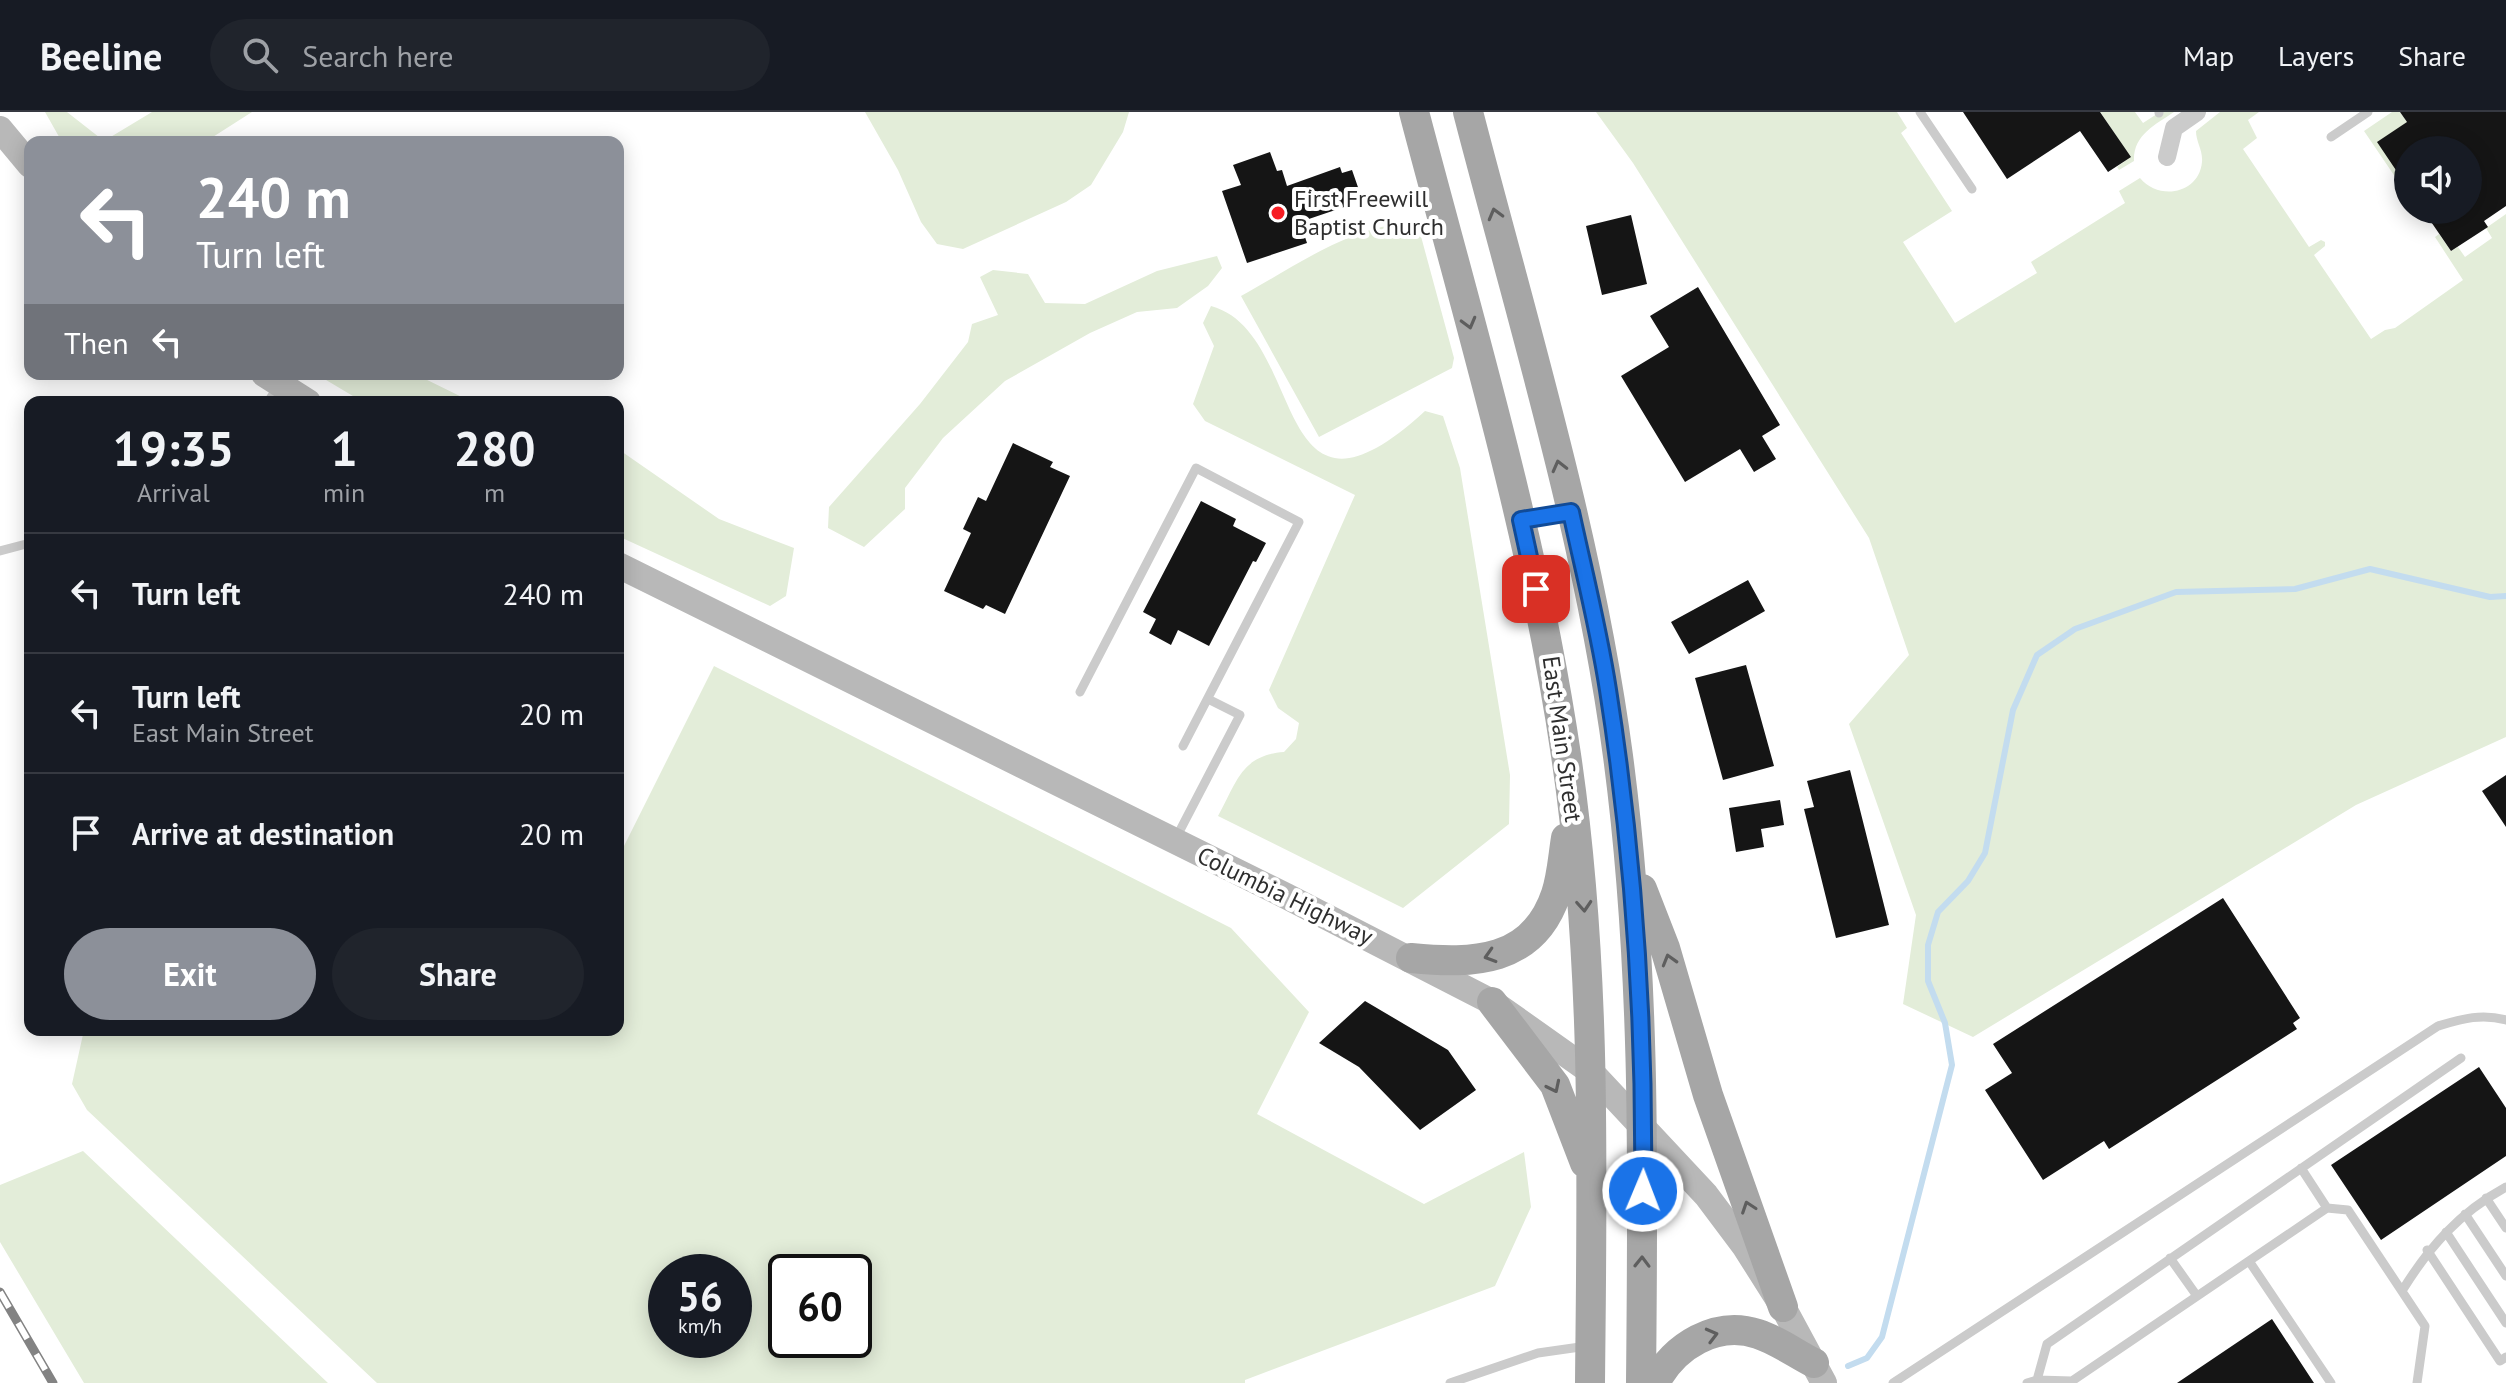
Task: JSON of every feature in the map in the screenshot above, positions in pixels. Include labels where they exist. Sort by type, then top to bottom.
[{"type":"main road","name":"East Main Street","points":[[1414,112],[1521,520],[1550,657],[1572,800],[1583,898],[1591,1072],[1590,1383]]},
{"type":"main road","points":[[1468,112],[1571,512],[1608,688],[1630,860],[1641,998],[1641,1383]]},
{"type":"main road","points":[[0,129],[24,158]]},
{"type":"main road","points":[[270,387],[293,396]]},
{"type":"main road","points":[[1521,520],[1571,512]]},
{"type":"main road","name":"Columbia Highway","points":[[624,568],[1411,958],[1492,1002],[1591,1072],[1706,1195],[1745,1247],[1819,1373]]},
{"type":"main road","points":[[1411,958],[1451,962],[1482,960],[1509,950],[1528,938],[1546,917],[1557,891],[1572,800]]},
{"type":"main road","points":[[1630,860],[1665,948],[1708,1095],[1783,1307]]},
{"type":"main road","points":[[1492,1002],[1553,1081],[1592,1180]]},
{"type":"main road","points":[[1655,1383],[1670,1360],[1681,1350],[1693,1341],[1720,1332],[1760,1334],[1819,1373]]},
{"type":"street","points":[[2167,157],[2174,128],[2197,112]]},
{"type":"lane","points":[[1920,112],[1972,189]]},
{"type":"lane","points":[[2331,137],[2368,112]]},
{"type":"lane","points":[[1080,692],[1196,468],[1299,522],[1183,746]]},
{"type":"lane","points":[[0,551],[24,545]]},
{"type":"lane","points":[[1174,841],[1240,715],[1208,699]]},
{"type":"lane","points":[[1893,1383],[2438,1026],[2488,1015],[2506,1020]]},
{"type":"lane","points":[[2417,1383],[2425,1326],[2348,1210],[2327,1208],[2072,1381],[2032,1382],[2047,1344],[2461,1058]]},
{"type":"lane","points":[[2301,1168],[2327,1208]]},
{"type":"lane","points":[[2402,1291],[2427,1250],[2465,1214],[2506,1187]]},
{"type":"lane","points":[[2486,1198],[2506,1228]]},
{"type":"lane","points":[[2465,1214],[2506,1276]]},
{"type":"lane","points":[[2446,1232],[2506,1323]]},
{"type":"lane","points":[[2427,1250],[2500,1361],[2506,1357]]},
{"type":"lane","points":[[2170,1258],[2197,1296]]},
{"type":"lane","points":[[2249,1261],[2331,1383]]},
{"type":"lane","points":[[1450,1383],[1538,1353],[1590,1346]]},
{"type":"green space","points":[[45,112],[67,112],[98,136],[59,136]]},
{"type":"green space","points":[[152,112],[252,112],[214,136],[112,136]]},
{"type":"green space","points":[[865,112],[1129,112],[1123,132],[1091,185],[1066,202],[963,249],[937,244],[921,222],[898,170]]},
{"type":"green space","points":[[1596,112],[1897,112],[1907,128],[1901,133],[1952,211],[1903,242],[1955,323],[2037,273],[2031,262],[2125,203],[2119,191],[2140,178],[2157,190],[2167,191],[2177,191],[2194,181],[2202,162],[2196,131],[2220,112],[2259,112],[2248,120],[2257,138],[2243,149],[2309,247],[2321,240],[2325,242],[2325,246],[2314,255],[2371,339],[2395,328],[2463,280],[2435,237],[2439,234],[2451,251],[2458,247],[2465,257],[2492,238],[2486,228],[2506,214],[2506,737],[2356,805],[1973,1037],[1903,1004],[1916,915],[1849,724],[1909,655],[1869,538],[1633,163]]},
{"type":"green space","points":[[2089,112],[2135,112],[2143,123],[2160,112],[2174,112],[2141,137],[2134,161],[2119,170],[2117,167],[2130,157],[2101,113]]},
{"type":"green space","points":[[2392,112],[2400,112],[2407,122],[2406,136],[2394,136],[2394,175],[2364,131]]},
{"type":"green space","points":[[1397,224],[1419,229],[1454,358],[1452,368],[1319,437],[1241,296],[1336,243],[1376,228]]},
{"type":"green space","points":[[1217,256],[1222,268],[1208,286],[1177,308],[1137,312],[1090,333],[1005,381],[943,438],[905,488],[905,509],[864,547],[828,528],[829,507],[920,404],[968,342],[972,324],[998,315],[980,277],[993,270],[1028,274],[1045,303],[1085,304],[1157,271]]},
{"type":"green space","points":[[1211,306],[1242,324],[1263,353],[1296,422],[1314,447],[1339,459],[1375,449],[1425,411],[1443,416],[1460,468],[1510,775],[1509,824],[1403,908],[1218,816],[1249,765],[1258,758],[1284,752],[1296,739],[1299,723],[1278,708],[1269,690],[1355,495],[1205,421],[1193,404],[1214,346],[1203,323]]},
{"type":"green space","points":[[326,380],[427,380],[460,396],[353,396]]},
{"type":"green space","points":[[624,453],[719,519],[794,548],[786,596],[770,606],[624,539]]},
{"type":"green space","points":[[714,666],[1231,928],[1309,1012],[1257,1114],[1424,1204],[1524,1152],[1531,1207],[1495,1286],[1245,1380],[1245,1383],[377,1383],[87,1110],[72,1084],[83,1036],[624,1036],[624,846]]},
{"type":"green space","points":[[83,1151],[328,1383],[84,1383],[0,1242],[0,1185]]},
{"type":"building","points":[[1963,112],[2100,112],[2131,157],[2108,172],[2080,131],[2007,179]]},
{"type":"building","points":[[2400,112],[2506,112],[2506,206],[2484,221],[2488,227],[2451,251],[2433,224],[2482,224],[2482,136],[2394,136],[2394,167],[2377,142],[2407,122]]},
{"type":"building","name":"First Freewill Baptist Church","points":[[1270,152],[1277,171],[1282,170],[1287,186],[1340,167],[1342,173],[1352,170],[1360,193],[1350,197],[1353,204],[1300,222],[1307,243],[1247,263],[1222,191],[1241,185],[1233,165]]},
{"type":"building","points":[[1631,215],[1647,284],[1602,295],[1586,226]]},
{"type":"building","points":[[1698,287],[1780,425],[1762,436],[1776,459],[1754,472],[1740,449],[1685,482],[1621,376],[1669,347],[1650,316]]},
{"type":"building","points":[[1013,443],[1053,462],[1050,467],[1070,476],[1005,614],[986,605],[983,609],[944,591],[971,533],[963,529],[978,497],[986,501]]},
{"type":"building","points":[[1201,501],[1236,519],[1233,526],[1266,543],[1256,562],[1253,561],[1209,646],[1178,630],[1171,645],[1149,633],[1156,619],[1143,612]]},
{"type":"building","points":[[1748,580],[1765,611],[1689,654],[1671,622]]},
{"type":"building","points":[[1746,665],[1774,766],[1723,780],[1695,678]]},
{"type":"building","points":[[1850,770],[1889,925],[1836,938],[1804,809],[1814,807],[1807,781]]},
{"type":"building","points":[[2506,775],[2506,827],[2482,791]]},
{"type":"building","points":[[1780,800],[1784,825],[1761,829],[1764,847],[1736,852],[1729,808]]},
{"type":"building","points":[[2223,898],[2300,1018],[2293,1023],[2297,1029],[2109,1149],[2104,1141],[2043,1180],[1985,1090],[2012,1073],[1993,1044]]},
{"type":"building","points":[[1365,1001],[1448,1050],[1476,1090],[1420,1130],[1359,1067],[1319,1043]]},
{"type":"building","points":[[2479,1067],[2506,1108],[2506,1156],[2381,1240],[2331,1165]]},
{"type":"building","points":[[2272,1319],[2314,1383],[2177,1383]]},
{"type":"waterway","points":[[1848,1366],[1867,1358],[1882,1337],[1952,1065],[1945,1023],[1928,981],[1928,945],[1938,912],[1968,881],[1985,853],[2013,710],[2037,655],[2075,629],[2176,592],[2295,589],[2370,569],[2490,597],[2506,596]]},
{"type":"railway","points":[[0,1292],[53,1383]]},
{"type":"place","name":"First Freewill Baptist Church","points":[[1278,213]]},
{"type":"route","points":[[1536,589],[1521,520],[1571,512],[1608,688],[1630,860],[1641,998],[1643,1191]]}]
